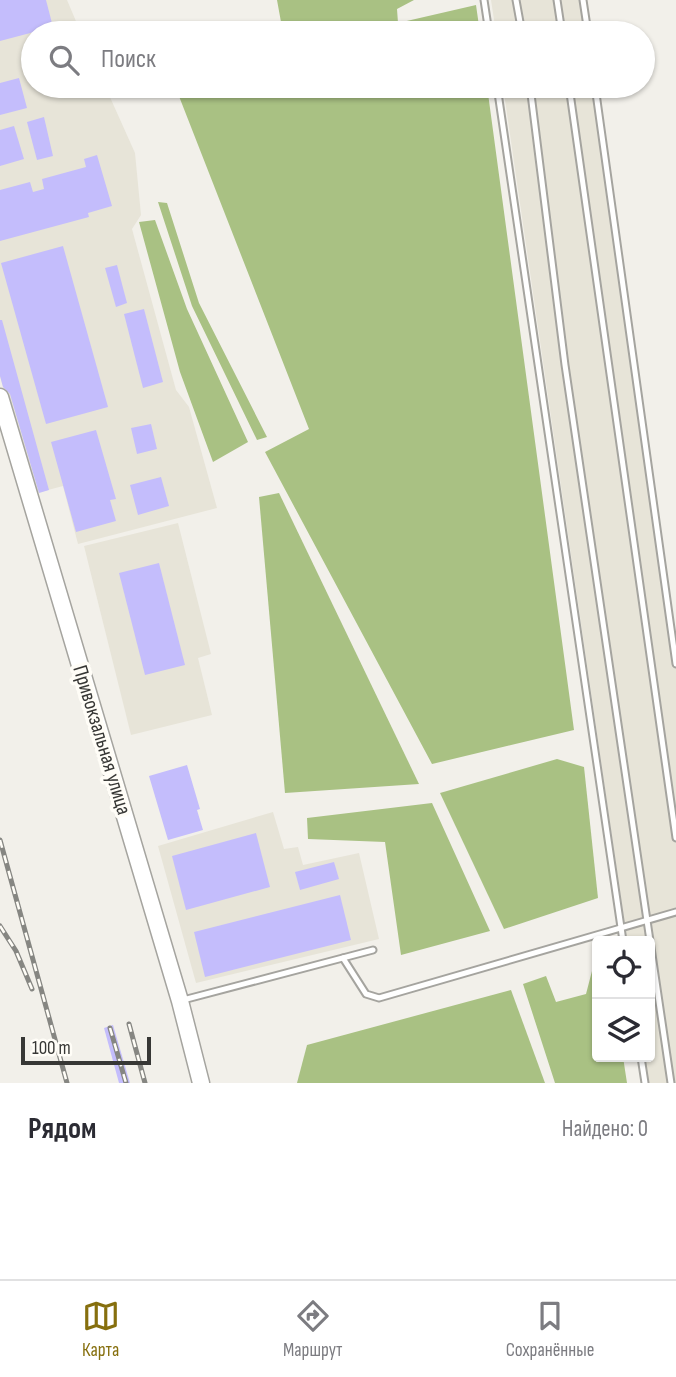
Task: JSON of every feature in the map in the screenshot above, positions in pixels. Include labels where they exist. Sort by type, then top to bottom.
[{"type":"main road","name":"Привокзальная улица","points":[[0,397],[180,1001],[201,1083]]},
{"type":"lane","points":[[484,0],[487,21]]},
{"type":"lane","points":[[516,0],[520,21]]},
{"type":"lane","points":[[557,0],[560,21]]},
{"type":"lane","points":[[583,0],[586,21]]},
{"type":"lane","points":[[499,98],[622,936]]},
{"type":"lane","points":[[532,98],[565,365],[670,1083]]},
{"type":"lane","points":[[571,98],[676,838]]},
{"type":"lane","points":[[597,98],[676,664]]},
{"type":"lane","points":[[343,958],[366,994],[379,998],[676,912]]},
{"type":"lane","points":[[180,1001],[373,950]]},
{"type":"lane","points":[[642,1062],[645,1083]]},
{"type":"shaded area","points":[[0,0],[67,0],[76,21],[21,21],[21,98],[110,98],[135,153],[141,215],[132,229],[176,390],[189,407],[217,508],[78,544],[63,486],[33,494],[0,376]]},
{"type":"shaded area","points":[[491,0],[583,0],[586,21],[494,21]]},
{"type":"shaded area","points":[[505,98],[597,98],[676,644],[676,1083],[647,1083],[645,1062],[655,1062],[655,936],[626,936]]},
{"type":"shaded area","points":[[178,523],[211,654],[198,658],[212,715],[131,735],[84,546]]},
{"type":"shaded area","points":[[273,812],[284,849],[298,847],[303,865],[359,853],[379,939],[196,983],[158,846]]},
{"type":"green space","points":[[277,0],[414,0],[397,9],[398,21],[281,21]]},
{"type":"green space","points":[[476,5],[478,21],[407,21]]},
{"type":"green space","points":[[180,98],[489,98],[574,730],[432,764],[265,452],[309,429]]},
{"type":"green space","points":[[158,202],[167,203],[199,303],[267,437],[257,440],[192,306]]},
{"type":"green space","points":[[155,220],[187,309],[248,442],[213,462],[180,372],[139,222]]},
{"type":"green space","points":[[279,493],[419,784],[285,793],[259,497]]},
{"type":"green space","points":[[557,759],[584,767],[598,898],[504,929],[440,793]]},
{"type":"green space","points":[[432,803],[490,931],[401,955],[385,842],[308,839],[307,818]]},
{"type":"green space","points":[[592,971],[592,1062],[624,1062],[627,1083],[555,1083],[523,984],[546,976],[556,1002],[586,994]]},
{"type":"green space","points":[[511,990],[545,1083],[297,1083],[307,1045]]},
{"type":"building","points":[[0,0],[46,0],[51,21],[21,21],[21,35],[0,41]]},
{"type":"building","points":[[19,78],[21,98],[24,98],[27,108],[0,115],[0,83]]},
{"type":"building","points":[[44,117],[53,156],[37,160],[27,122]]},
{"type":"building","points":[[14,126],[24,159],[0,166],[0,130]]},
{"type":"building","points":[[97,155],[112,206],[88,213],[89,217],[0,241],[0,190],[30,182],[33,192],[44,189],[42,179],[86,167],[84,159]]},
{"type":"building","points":[[63,246],[108,407],[46,424],[1,263]]},
{"type":"building","points":[[117,265],[127,303],[116,307],[105,268]]},
{"type":"building","points":[[144,309],[163,382],[143,388],[124,314]]},
{"type":"building","points":[[0,320],[49,490],[39,493],[10,394],[3,387],[0,376]]},
{"type":"building","points":[[151,424],[157,449],[137,454],[131,428]]},
{"type":"building","points":[[96,430],[116,499],[110,500],[116,521],[76,532],[51,442]]},
{"type":"building","points":[[161,477],[169,506],[138,515],[130,485]]},
{"type":"building","points":[[159,563],[185,665],[145,675],[119,573]]},
{"type":"building","points":[[187,765],[200,809],[197,810],[203,830],[168,840],[149,776]]},
{"type":"building","points":[[256,833],[270,887],[186,910],[172,856]]},
{"type":"building","points":[[334,862],[339,879],[300,890],[295,872]]},
{"type":"building","points":[[340,895],[351,940],[205,977],[194,932]]},
{"type":"building","points":[[113,1025],[130,1083],[119,1083],[104,1028]]},
{"type":"railway","points":[[0,840],[67,1083]]},
{"type":"railway","points":[[0,926],[16,951],[32,989]]},
{"type":"railway","points":[[129,1024],[145,1083]]},
{"type":"railway","points":[[110,1028],[126,1083]]}]
